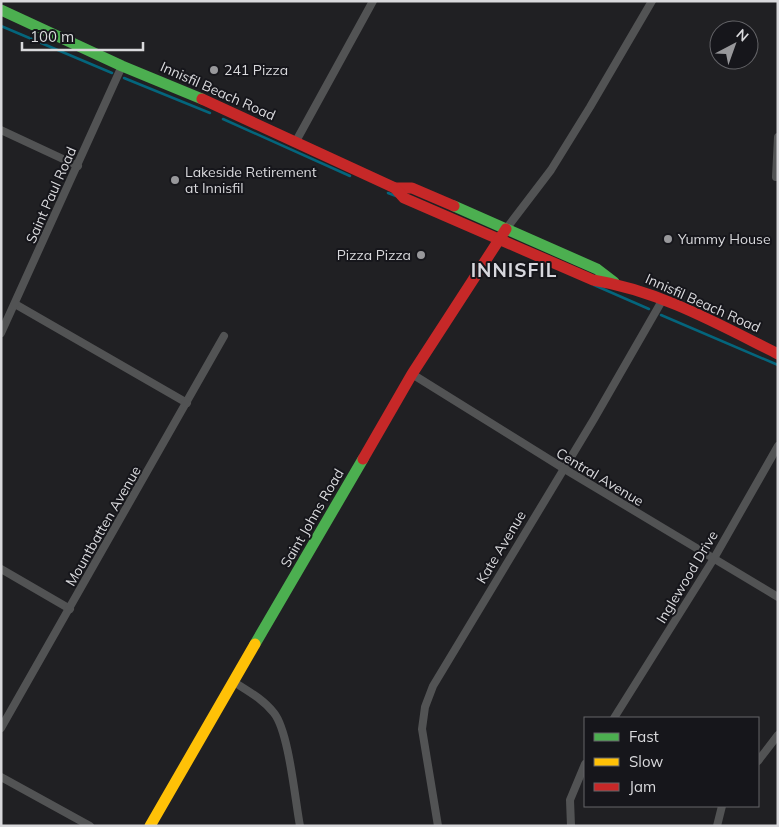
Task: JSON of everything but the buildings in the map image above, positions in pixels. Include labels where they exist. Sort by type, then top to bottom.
[{"type":"main road","name":"Innisfil Beach Road","points":[[1,10],[122,66],[221,107],[395,188],[404,198],[593,280],[614,282],[663,299],[778,354]]},
{"type":"main road","name":"Innisfil Beach Road","points":[[395,188],[412,188],[597,269],[614,282]]},
{"type":"main road","name":"Saint Johns Road","points":[[150,826],[412,374],[506,229]]},
{"type":"street","points":[[296,143],[373,1]]},
{"type":"street","points":[[506,229],[550,170],[590,107],[652,1]]},
{"type":"street","name":"Saint Paul Road","points":[[1,333],[122,66]]},
{"type":"street","points":[[1,130],[78,166]]},
{"type":"street","points":[[776,177],[778,138]]},
{"type":"street","name":"Kate Avenue","points":[[438,826],[422,729],[425,707],[433,686],[663,299]]},
{"type":"street","points":[[15,304],[187,403]]},
{"type":"street","name":"Mountbatten Avenue","points":[[1,728],[224,336]]},
{"type":"street","name":"Central Avenue","points":[[412,374],[562,468],[713,560],[778,597]]},
{"type":"street","name":"Inglewood Drive","points":[[615,717],[713,560],[778,446]]},
{"type":"street","points":[[1,569],[70,609]]},
{"type":"street","points":[[234,682],[259,698],[275,714],[284,737],[300,826]]},
{"type":"street","points":[[759,760],[778,735]]},
{"type":"street","points":[[571,826],[570,800],[584,766]]},
{"type":"street","points":[[1,777],[90,826]]},
{"type":"street","points":[[716,826],[722,807]]},
{"type":"waterway","points":[[1,26],[112,73]]},
{"type":"waterway","points":[[124,78],[210,113]]},
{"type":"waterway","points":[[223,119],[350,176]]},
{"type":"waterway","points":[[388,193],[396,196]]},
{"type":"waterway","points":[[594,285],[649,309]]},
{"type":"waterway","points":[[661,315],[778,365]]},
{"type":"traffic: fast","points":[[1,10],[122,66],[202,99]]},
{"type":"traffic: fast","points":[[454,206],[597,269],[614,282]]},
{"type":"traffic: fast","points":[[255,644],[363,459]]},
{"type":"traffic: slow","points":[[150,826],[255,644]]},
{"type":"traffic: jam","points":[[202,99],[395,188],[412,188],[454,206]]},
{"type":"traffic: jam","points":[[395,188],[404,198],[593,280],[618,285],[665,300],[711,320],[778,354]]},
{"type":"traffic: jam","points":[[363,459],[412,374],[506,229]]},
{"type":"place","name":"241 Pizza","points":[[214,70]]},
{"type":"place","name":"Lakeside Retirement at Innisfil","points":[[175,180]]},
{"type":"place","name":"Yummy House","points":[[668,239]]},
{"type":"place","name":"Pizza Pizza","points":[[421,255]]},
{"type":"district","name":"INNISFIL","points":[[514,270]]}]
